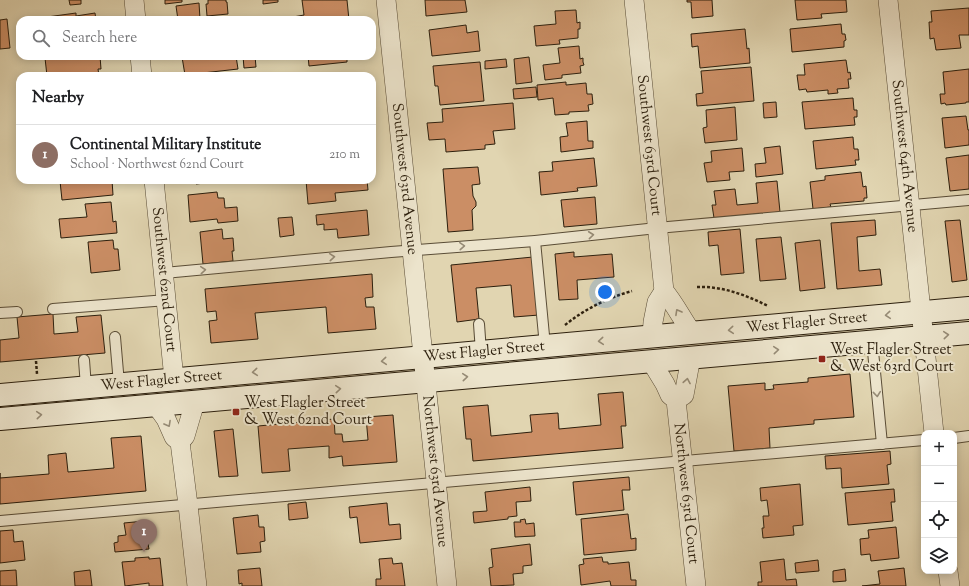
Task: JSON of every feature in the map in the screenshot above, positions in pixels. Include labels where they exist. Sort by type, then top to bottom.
[{"type":"main road","name":"West Flagler Street","points":[[0,395],[969,308]]},
{"type":"main road","name":"West Flagler Street","points":[[0,419],[969,333]]},
{"type":"street","points":[[134,0],[136,16]]},
{"type":"street","name":"Southwest 63rd Avenue","points":[[386,0],[423,357]]},
{"type":"street","name":"Southwest 63rd Court","points":[[634,0],[664,291],[692,333]]},
{"type":"street","name":"Southwest 64th Avenue","points":[[888,0],[934,430]]},
{"type":"street","points":[[140,60],[142,72]]},
{"type":"street","name":"Southwest 62nd Court","points":[[154,184],[174,379]]},
{"type":"street","points":[[652,337],[657,302],[664,291]]},
{"type":"street","name":"Northwest 63rd Avenue","points":[[423,357],[447,586]]},
{"type":"street","points":[[676,400],[684,395],[691,357]]},
{"type":"street","name":"Northwest 63rd Court","points":[[651,361],[670,395],[676,400],[696,586]]},
{"type":"street","points":[[180,442],[185,436],[195,402]]},
{"type":"street","points":[[156,405],[166,419],[174,437],[180,442],[196,586]]},
{"type":"street","points":[[948,574],[950,586]]},
{"type":"lane","points":[[164,273],[412,250],[535,241],[657,228],[969,200]]},
{"type":"lane","points":[[535,241],[545,346]]},
{"type":"lane","points":[[53,309],[166,300]]},
{"type":"lane","points":[[0,313],[17,312]]},
{"type":"lane","points":[[479,324],[481,352]]},
{"type":"lane","points":[[115,337],[119,384]]},
{"type":"lane","points":[[872,341],[882,444]]},
{"type":"lane","points":[[84,360],[86,387]]},
{"type":"lane","points":[[957,438],[969,436]]},
{"type":"lane","points":[[0,521],[921,440]]},
{"type":"path","points":[[697,287],[717,287],[724,289],[748,297],[773,309]]},
{"type":"path","points":[[561,329],[597,304],[632,291]]},
{"type":"path","points":[[36,361],[38,380]]},
{"type":"building","points":[[69,0],[81,0],[81,4],[70,5]]},
{"type":"building","points":[[165,0],[182,0],[182,2],[165,4]]},
{"type":"building","points":[[208,0],[226,0],[228,14],[207,16],[206,4],[208,4]]},
{"type":"building","points":[[263,0],[278,0],[278,2],[263,4]]},
{"type":"building","points":[[302,0],[347,0],[349,16],[298,16],[304,15]]},
{"type":"building","points":[[425,0],[465,0],[467,12],[426,16]]},
{"type":"building","points":[[687,0],[712,0],[713,16],[692,18],[691,2],[687,2]]},
{"type":"building","points":[[795,0],[846,0],[847,12],[821,14],[822,18],[797,20]]},
{"type":"building","points":[[199,3],[200,16],[177,16],[176,6]]},
{"type":"building","points":[[969,8],[969,35],[959,35],[961,48],[936,50],[934,38],[930,39],[929,22],[932,22],[931,11]]},
{"type":"building","points":[[576,10],[577,23],[580,22],[578,38],[559,40],[560,44],[536,46],[534,26],[556,24],[555,11]]},
{"type":"building","points":[[76,13],[76,16],[54,16]]},
{"type":"building","points":[[95,13],[95,16],[76,16]]},
{"type":"building","points":[[7,19],[10,48],[0,49],[0,20]]},
{"type":"building","points":[[841,24],[842,34],[845,34],[846,40],[844,41],[844,47],[792,52],[790,29]]},
{"type":"building","points":[[466,25],[467,33],[478,31],[480,51],[432,56],[429,30]]},
{"type":"building","points":[[745,29],[750,63],[700,68],[698,46],[692,47],[691,34]]},
{"type":"building","points":[[579,46],[580,59],[583,58],[584,65],[580,66],[581,73],[562,75],[562,78],[545,80],[543,65],[560,63],[558,48]]},
{"type":"building","points":[[529,57],[532,82],[516,84],[514,59]]},
{"type":"building","points":[[506,59],[507,67],[485,69],[485,61]]},
{"type":"building","points":[[45,60],[100,60],[101,69],[98,69],[98,72],[47,72]]},
{"type":"building","points":[[182,60],[237,60],[238,69],[212,72],[184,72]]},
{"type":"building","points":[[243,60],[255,60],[256,67],[244,68]]},
{"type":"building","points":[[308,60],[347,60],[347,62],[309,66]]},
{"type":"building","points":[[846,60],[848,73],[850,72],[851,79],[848,79],[849,88],[837,89],[838,93],[828,94],[828,90],[807,92],[806,89],[799,90],[797,75],[805,75],[804,64]]},
{"type":"building","points":[[480,62],[484,101],[440,105],[438,86],[435,86],[433,66]]},
{"type":"building","points":[[751,67],[754,101],[697,106],[696,94],[703,93],[701,71]]},
{"type":"building","points":[[969,69],[969,102],[946,105],[945,103],[941,104],[940,94],[945,94],[943,72]]},
{"type":"building","points":[[566,82],[566,85],[586,83],[587,94],[592,94],[593,104],[588,105],[589,111],[569,112],[569,114],[555,115],[553,98],[538,100],[537,85]]},
{"type":"building","points":[[536,87],[537,97],[514,99],[513,89]]},
{"type":"building","points":[[853,98],[854,110],[857,110],[857,117],[854,117],[855,125],[805,129],[802,102]]},
{"type":"building","points":[[776,102],[777,117],[764,118],[763,103]]},
{"type":"building","points":[[513,103],[515,129],[493,131],[495,144],[485,145],[485,149],[446,152],[445,139],[429,140],[427,123],[443,122],[442,109]]},
{"type":"building","points":[[735,107],[737,140],[705,143],[703,128],[707,127],[706,110]]},
{"type":"building","points":[[966,116],[969,130],[969,145],[945,148],[942,118]]},
{"type":"building","points":[[587,121],[588,141],[593,141],[593,148],[561,152],[560,137],[568,136],[566,123]]},
{"type":"building","points":[[853,137],[854,149],[858,149],[859,160],[855,160],[856,165],[816,169],[813,141]]},
{"type":"building","points":[[780,146],[783,174],[756,177],[755,164],[766,163],[764,148]]},
{"type":"building","points":[[742,148],[744,171],[729,172],[730,180],[707,182],[704,163],[712,162],[711,151]]},
{"type":"building","points":[[969,155],[969,189],[950,191],[946,158]]},
{"type":"building","points":[[594,158],[597,186],[577,188],[578,191],[541,195],[539,172],[553,171],[552,162]]},
{"type":"building","points":[[478,167],[480,184],[472,185],[473,196],[476,202],[476,206],[472,210],[473,230],[448,232],[443,169]]},
{"type":"building","points":[[861,172],[863,187],[866,186],[867,198],[864,198],[864,201],[830,204],[831,207],[813,209],[810,182],[825,180],[825,176]]},
{"type":"building","points":[[777,181],[780,212],[714,218],[712,205],[716,205],[714,191],[735,189],[737,205],[758,203],[756,183]]},
{"type":"building","points":[[60,184],[112,184],[113,195],[62,200]]},
{"type":"building","points":[[306,184],[367,184],[368,190],[335,193],[336,201],[308,204]]},
{"type":"building","points":[[217,192],[218,198],[224,198],[225,208],[237,207],[238,221],[218,223],[217,219],[190,222],[188,195]]},
{"type":"building","points":[[595,197],[597,224],[564,227],[561,200]]},
{"type":"building","points":[[111,202],[113,222],[116,221],[117,233],[61,238],[59,219],[87,217],[85,204]]},
{"type":"building","points":[[367,210],[369,235],[338,238],[337,229],[324,230],[324,224],[317,225],[316,215]]},
{"type":"building","points":[[292,217],[294,235],[280,237],[278,218]]},
{"type":"building","points":[[875,220],[876,235],[857,237],[859,271],[880,269],[882,285],[837,289],[831,223]]},
{"type":"building","points":[[960,220],[967,280],[952,282],[945,221]]},
{"type":"building","points":[[222,229],[223,239],[233,238],[233,261],[203,264],[200,232]]},
{"type":"building","points":[[740,229],[744,273],[721,275],[718,245],[709,246],[708,232]]},
{"type":"building","points":[[781,237],[786,279],[760,281],[756,239]]},
{"type":"building","points":[[113,240],[114,249],[118,249],[120,270],[91,273],[88,242]]},
{"type":"building","points":[[820,240],[825,288],[800,291],[795,243]]},
{"type":"building","points":[[574,252],[574,257],[612,254],[614,277],[577,280],[578,299],[559,300],[555,254]]},
{"type":"building","points":[[533,257],[539,315],[514,317],[511,285],[476,288],[479,319],[457,322],[451,265]]},
{"type":"building","points":[[372,274],[373,297],[365,298],[366,307],[374,307],[376,329],[328,333],[326,307],[255,313],[258,339],[211,343],[209,321],[217,320],[216,311],[207,312],[205,289]]},
{"type":"building","points":[[53,314],[54,334],[78,332],[76,317],[101,315],[105,353],[0,362],[0,340],[19,338],[17,317]]},
{"type":"building","points":[[850,374],[854,417],[814,420],[814,424],[769,428],[770,448],[734,451],[728,386],[765,383],[765,390],[774,389],[773,385],[808,382],[808,378]]},
{"type":"building","points":[[623,392],[626,426],[621,426],[623,448],[473,461],[471,439],[466,439],[463,407],[488,405],[491,436],[532,432],[530,415],[558,413],[559,429],[601,425],[598,394]]},
{"type":"building","points":[[393,415],[397,462],[343,466],[342,456],[329,458],[329,446],[288,449],[290,471],[262,473],[258,426],[334,419],[335,434],[342,434],[343,442],[368,440],[366,417]]},
{"type":"building","points":[[233,429],[238,476],[219,477],[214,431]]},
{"type":"building","points":[[141,436],[146,491],[0,504],[0,478],[49,474],[48,455],[66,453],[68,472],[114,468],[111,438]]},
{"type":"building","points":[[890,451],[891,464],[887,465],[889,484],[842,488],[841,468],[826,469],[825,456]]},
{"type":"building","points":[[629,477],[630,490],[622,490],[624,510],[576,515],[573,482]]},
{"type":"building","points":[[800,484],[803,525],[793,526],[794,535],[763,538],[763,516],[769,516],[767,500],[761,501],[760,488]]},
{"type":"building","points":[[530,487],[531,501],[516,502],[517,516],[508,517],[508,519],[474,523],[473,512],[487,511],[485,492]]},
{"type":"building","points":[[894,489],[895,502],[891,502],[893,521],[848,525],[845,493]]},
{"type":"building","points":[[306,502],[308,518],[289,520],[288,504]]},
{"type":"building","points":[[387,503],[389,525],[400,524],[401,539],[360,543],[357,517],[350,518],[349,507]]},
{"type":"building","points":[[628,514],[631,539],[636,538],[636,550],[584,555],[581,519]]},
{"type":"building","points":[[258,515],[259,527],[264,527],[265,541],[260,542],[261,552],[237,554],[233,518]]},
{"type":"building","points":[[525,519],[526,524],[534,523],[535,536],[515,537],[514,522],[521,522],[520,520]]},
{"type":"building","points":[[145,521],[146,529],[149,528],[150,539],[147,539],[149,549],[115,552],[114,543],[118,542],[118,536],[126,535],[124,523]]},
{"type":"building","points":[[896,527],[899,558],[871,561],[870,554],[861,555],[860,539],[869,538],[868,530]]},
{"type":"building","points":[[13,530],[14,542],[23,541],[25,560],[0,563],[0,531]]},
{"type":"building","points":[[530,544],[532,565],[523,566],[523,573],[513,574],[514,585],[491,586],[489,568],[493,567],[491,549]]},
{"type":"building","points":[[149,557],[149,559],[160,558],[163,586],[149,586],[149,583],[125,586],[122,562],[135,561],[135,558]]},
{"type":"building","points":[[602,557],[603,562],[608,562],[608,564],[629,562],[631,580],[636,580],[636,586],[611,586],[610,581],[581,585],[579,565],[584,564],[583,559]]},
{"type":"building","points":[[392,558],[393,564],[402,563],[405,586],[376,586],[376,579],[381,579],[379,559]]},
{"type":"building","points":[[784,559],[786,580],[796,579],[797,586],[758,586],[758,582],[762,582],[760,562]]},
{"type":"building","points":[[818,560],[819,571],[796,573],[795,563]]},
{"type":"building","points":[[260,568],[262,586],[242,586],[242,583],[239,584],[238,570]]},
{"type":"building","points":[[904,568],[906,586],[862,586],[880,584],[878,571]]},
{"type":"building","points":[[845,569],[846,581],[833,582],[833,571]]},
{"type":"building","points":[[16,570],[17,586],[0,586],[0,571]]},
{"type":"building","points":[[90,570],[92,586],[75,586],[74,572]]},
{"type":"place","name":"West Flagler Street & West 63rd Court","points":[[822,359]]},
{"type":"place","name":"West Flagler Street & West 62nd Court","points":[[236,412]]},
{"type":"place","name":"Continental Military Institute","points":[[144,552]]}]
